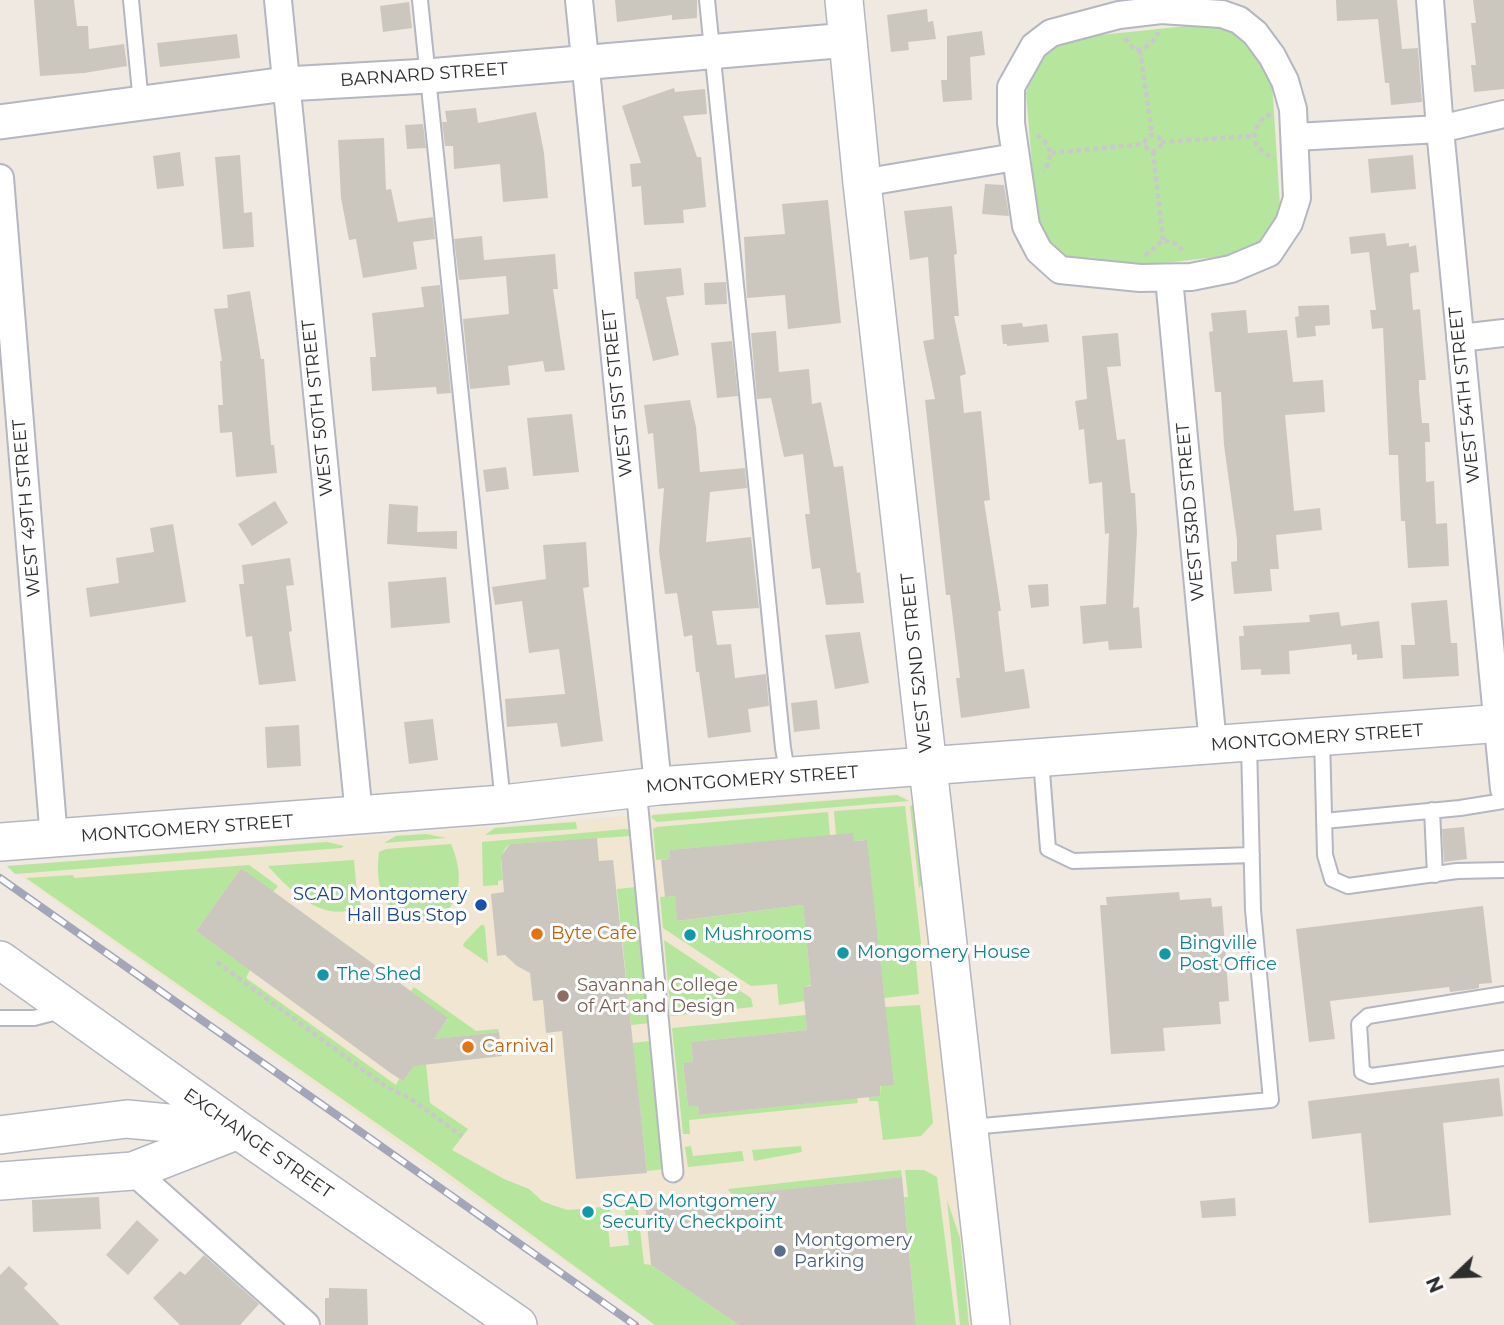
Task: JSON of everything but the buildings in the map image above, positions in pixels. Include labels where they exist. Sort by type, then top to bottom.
[{"type":"main road","name":"WEST 52ND STREET","points":[[844,0],[862,183],[991,1325]]},
{"type":"main road","name":"MONTGOMERY STREET","points":[[0,842],[503,804],[647,787],[1501,724]]},
{"type":"main road","name":"EXCHANGE STREET","points":[[1,967],[68,1009],[500,1318]]},
{"type":"main road","points":[[0,1135],[127,1119],[238,1130]]},
{"type":"main road","points":[[0,1181],[133,1171],[238,1130]]},
{"type":"street","name":"WEST 50TH STREET","points":[[278,0],[359,816]]},
{"type":"street","name":"WEST 51ST STREET","points":[[579,0],[647,787]]},
{"type":"street","name":"WEST 54TH STREET","points":[[1430,0],[1460,338],[1501,724],[1504,789]]},
{"type":"street","points":[[1140,6],[1222,14],[1239,20],[1272,56],[1285,81],[1293,109],[1295,138],[1297,198],[1289,223],[1269,253],[1231,269],[1191,278],[1060,270],[1040,251],[1026,226],[1011,123],[1011,87],[1034,46],[1051,33],[1140,6]]},
{"type":"street","name":"BARNARD STREET","points":[[0,122],[286,84],[428,76],[848,40]]},
{"type":"street","points":[[1295,138],[1440,129],[1504,114]]},
{"type":"street","points":[[862,183],[1015,156]]},
{"type":"street","name":"WEST 49TH STREET","points":[[0,178],[3,258],[54,839]]},
{"type":"street","name":"WEST 53RD STREET","points":[[1169,278],[1231,744]]},
{"type":"street","points":[[1460,338],[1504,333]]},
{"type":"street","points":[[647,787],[673,1172]]},
{"type":"street","points":[[133,1171],[306,1325]]},
{"type":"lane","points":[[131,0],[141,105]]},
{"type":"lane","points":[[420,0],[503,804]]},
{"type":"lane","points":[[707,0],[783,748],[789,777]]},
{"type":"lane","points":[[1322,737],[1325,855],[1332,879],[1348,886],[1504,870]]},
{"type":"lane","points":[[969,1127],[1271,1100],[1253,910],[1252,855],[1231,744]]},
{"type":"lane","points":[[1041,759],[1048,849],[1073,861],[1252,855]]},
{"type":"lane","points":[[1324,821],[1504,801]]},
{"type":"lane","points":[[1432,810],[1435,875]]},
{"type":"lane","points":[[1504,994],[1368,1016],[1359,1024],[1362,1072],[1371,1076],[1504,1058]]},
{"type":"lane","points":[[0,1018],[34,1018],[68,1009]]},
{"type":"path","points":[[1140,50],[1152,135]]},
{"type":"path","points":[[1153,151],[1160,148],[1161,142],[1159,137],[1152,135],[1147,138],[1146,144],[1153,151],[1163,240]]},
{"type":"path","points":[[1161,142],[1254,135]]},
{"type":"path","points":[[1051,153],[1146,144]]},
{"type":"path","points":[[217,962],[384,1086],[411,1099],[462,1136]]},
{"type":"shaded area","name":"Savannah College of Art and Design","points":[[896,794],[908,798],[914,805],[971,1325],[655,1325],[6,866]]},
{"type":"green space","points":[[1196,25],[1234,26],[1257,46],[1272,82],[1280,206],[1271,233],[1252,248],[1225,256],[1138,266],[1065,260],[1048,246],[1037,224],[1026,93],[1036,65],[1049,49],[1091,36]]},
{"type":"green space","points":[[897,795],[909,801],[657,822],[651,817],[653,815]]},
{"type":"green space","points":[[913,805],[922,884],[919,888],[910,806]]},
{"type":"green space","points":[[905,806],[921,943],[916,961],[919,994],[884,998],[867,844],[864,840],[854,841],[836,835],[834,811]]},
{"type":"green space","points":[[828,812],[830,836],[670,850],[670,859],[656,860],[653,829],[657,827]]},
{"type":"green space","points":[[576,822],[577,829],[485,835],[495,828]]},
{"type":"green space","points":[[630,830],[631,836],[510,844],[502,856],[503,880],[498,881],[498,885],[483,886],[482,842]]},
{"type":"green space","points":[[426,834],[446,838],[384,843],[396,836]]},
{"type":"green space","points":[[327,842],[344,846],[15,874],[7,866]]},
{"type":"green space","points":[[451,844],[459,875],[455,899],[442,915],[425,922],[406,920],[390,908],[380,886],[379,852],[386,849]]},
{"type":"green space","points":[[354,860],[357,894],[361,905],[348,911],[335,912],[322,909],[298,895],[268,866]]},
{"type":"green space","points":[[249,865],[278,886],[273,892],[241,868],[196,931],[250,970],[246,978],[396,1085],[399,1079],[403,1081],[448,1019],[411,991],[414,987],[476,1031],[498,1029],[499,1032],[434,1039],[437,1063],[426,1064],[430,1103],[468,1129],[452,1150],[504,1179],[529,1189],[542,1201],[568,1210],[581,1209],[583,1217],[595,1216],[594,1208],[610,1206],[611,1216],[607,1217],[610,1247],[629,1245],[624,1205],[637,1203],[644,1264],[651,1265],[739,1325],[655,1325],[438,1166],[26,878],[73,875],[74,878]]},
{"type":"green space","points":[[636,887],[650,1023],[631,1025],[617,889]]},
{"type":"green space","points":[[675,896],[678,921],[803,905],[811,985],[803,987],[805,1001],[779,1005],[777,984],[751,986],[663,928],[660,897]]},
{"type":"green space","points":[[481,925],[484,925],[485,929],[488,963],[463,946]]},
{"type":"green space","points":[[664,940],[751,998],[753,1007],[671,1016]]},
{"type":"green space","points":[[920,1005],[933,1123],[921,1136],[883,1140],[878,1101],[869,1101],[869,1097],[880,1096],[885,1007]]},
{"type":"green space","points":[[806,1015],[807,1030],[691,1042],[693,1062],[683,1064],[688,1106],[698,1106],[699,1115],[857,1098],[858,1103],[689,1120],[690,1134],[683,1134],[672,1028]]},
{"type":"green space","points":[[651,1041],[665,1169],[647,1171],[632,1043]]},
{"type":"green space","points":[[691,1146],[693,1156],[742,1151],[744,1161],[688,1167],[685,1147]]},
{"type":"green space","points":[[801,1146],[802,1152],[754,1161],[752,1150]]},
{"type":"green space","points":[[901,1170],[902,1177],[732,1195],[728,1189]]},
{"type":"green space","points":[[905,1170],[924,1170],[937,1177],[956,1325],[916,1325],[904,1197],[908,1197]]},
{"type":"green space","points":[[947,1200],[960,1238],[969,1325],[960,1325]]},
{"type":"railway","points":[[0,878],[635,1325]]},
{"type":"place","name":"SCAD Montgomery Hall Bus Stop","points":[[481,905]]},
{"type":"place","name":"Byte Cafe","points":[[537,934]]},
{"type":"place","name":"Mushrooms","points":[[690,935]]},
{"type":"place","name":"Mongomery House","points":[[843,953]]},
{"type":"place","name":"Bingville Post Office","points":[[1165,954]]},
{"type":"place","name":"The Shed","points":[[323,975]]},
{"type":"place","name":"Savannah College of Art and Design","points":[[563,996]]},
{"type":"place","name":"Carnival","points":[[468,1047]]},
{"type":"place","name":"SCAD Montgomery Security Checkpoint","points":[[588,1212]]},
{"type":"place","name":"Montgomery Parking","points":[[780,1251]]}]
